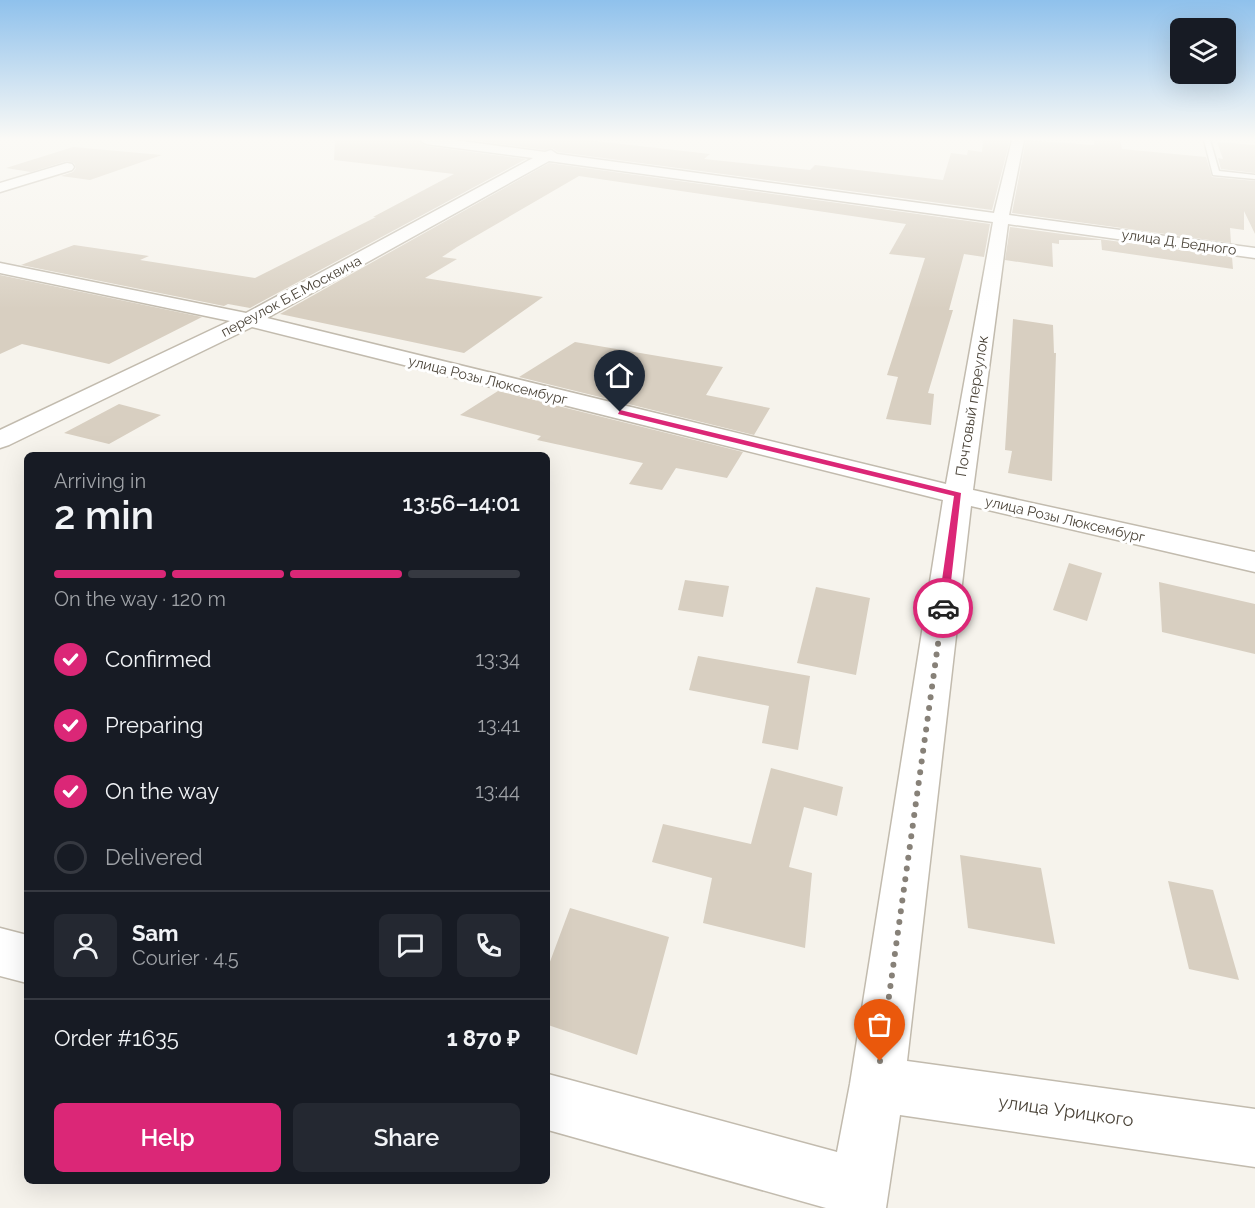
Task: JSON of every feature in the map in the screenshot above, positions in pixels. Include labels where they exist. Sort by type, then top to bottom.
[{"type":"street","name":"переулок Б.Е.Москвича","points":[[0,440],[247,321],[475,196]]},
{"type":"street","name":"улица Д. Бедного","points":[[840,196],[1255,253]]},
{"type":"street","name":"Почтовый переулок","points":[[858,1198],[877,1084],[958,495],[1006,196]]},
{"type":"street","name":"улица Розы Люксембург","points":[[0,267],[209,310],[958,495],[1255,562]]},
{"type":"street","points":[[0,952],[24,958]]},
{"type":"street","name":"улица Урицкого","points":[[877,1084],[1255,1138]]},
{"type":"street","points":[[550,1103],[858,1198]]},
{"type":"building","points":[[412,196],[457,196],[250,308],[228,304],[224,306],[21,265],[74,245],[149,256],[140,260],[255,278],[376,217],[373,217]]},
{"type":"building","points":[[490,196],[544,196],[442,257],[457,259],[425,278],[543,297],[464,353],[280,314]]},
{"type":"building","points":[[718,196],[790,196],[990,224],[984,257],[964,254],[949,310],[953,310],[928,393],[934,394],[931,425],[886,419],[898,377],[887,375],[925,258],[889,254],[906,224]]},
{"type":"building","points":[[890,196],[996,196],[992,210]]},
{"type":"building","points":[[1015,196],[1255,196],[1255,234],[1244,211],[1244,230],[1230,228],[1231,243],[1012,213]]},
{"type":"building","points":[[1010,227],[1232,257],[1233,269],[1102,250],[1101,240],[1059,240],[1059,244],[1052,243],[1053,267],[1005,260]]},
{"type":"building","points":[[0,275],[202,317],[109,364],[22,344],[0,354]]},
{"type":"building","points":[[1013,319],[1053,325],[1054,353],[1056,353],[1052,481],[1008,473],[1012,451],[1005,450]]},
{"type":"building","points":[[575,342],[723,367],[706,395],[770,408],[754,435],[519,377]]},
{"type":"building","points":[[498,391],[743,452],[727,478],[676,468],[662,490],[629,484],[643,463],[537,440],[541,436],[460,415]]},
{"type":"building","points":[[119,404],[161,415],[109,444],[64,433]]},
{"type":"building","points":[[1069,563],[1102,573],[1087,621],[1053,610]]},
{"type":"building","points":[[685,580],[729,586],[723,617],[678,610]]},
{"type":"building","points":[[1159,582],[1255,604],[1255,654],[1162,632]]},
{"type":"building","points":[[816,587],[870,598],[856,675],[797,663]]},
{"type":"building","points":[[698,656],[810,676],[798,750],[762,743],[769,706],[689,690]]},
{"type":"building","points":[[771,768],[843,787],[837,816],[804,807],[789,867],[812,873],[805,948],[703,923],[712,878],[652,862],[663,824],[751,844]]},
{"type":"building","points":[[960,855],[1041,868],[1055,944],[968,928]]},
{"type":"building","points":[[1168,881],[1213,890],[1239,980],[1189,969]]},
{"type":"building","points":[[570,908],[669,937],[637,1055],[550,1026],[550,962]]},
{"type":"way so far","points":[[880,1061],[943,608]]},
{"type":"route","points":[[620,412],[958,495],[943,608]]}]
